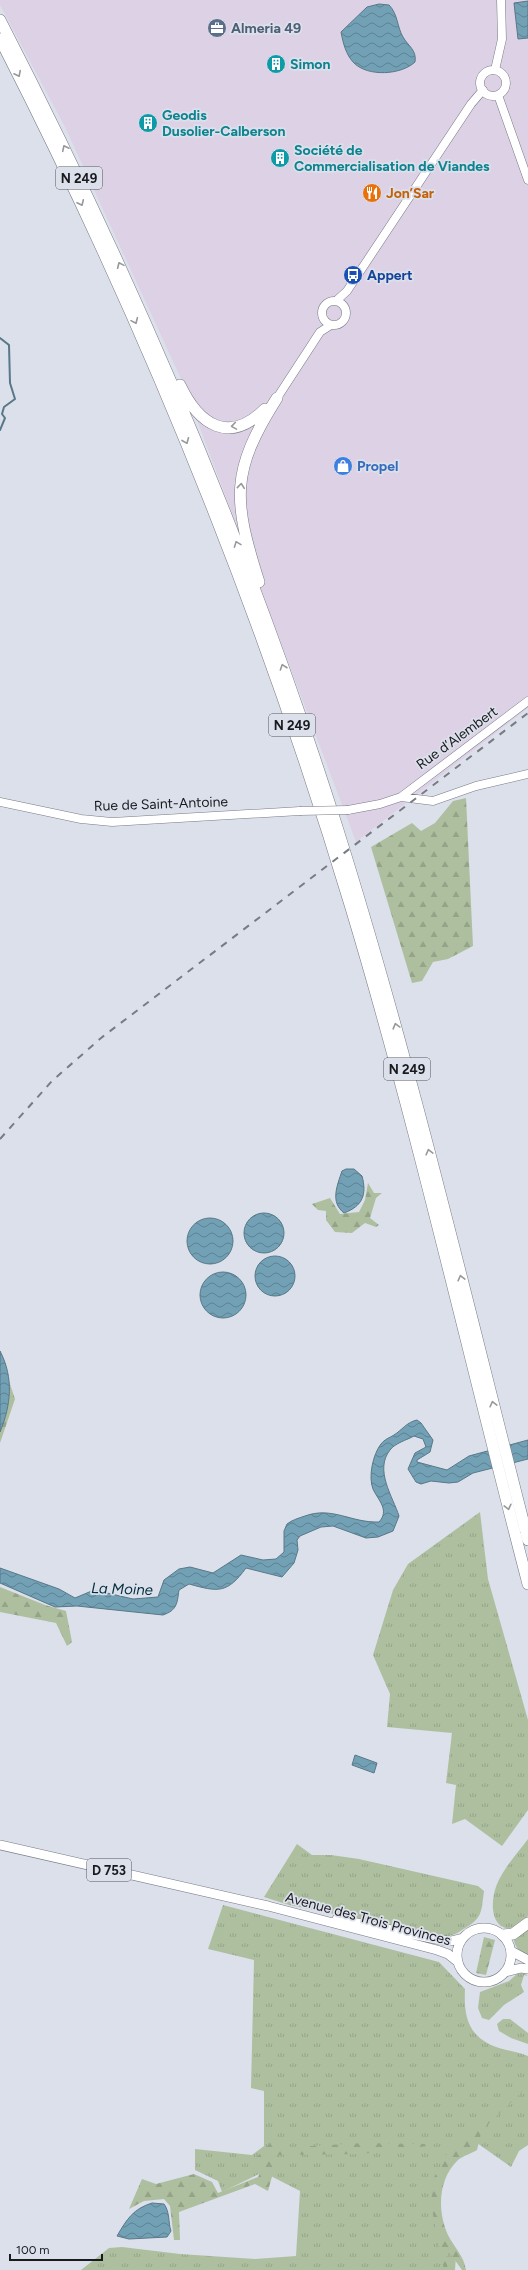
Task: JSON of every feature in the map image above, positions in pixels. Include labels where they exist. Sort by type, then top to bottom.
[{"type":"highway","name":"N 249","points":[[0,20],[84,189],[154,339],[201,453],[271,632],[335,822],[378,962],[412,1088],[497,1443]]},
{"type":"highway","name":"N 249","points":[[0,39],[80,201],[159,375],[223,533],[275,675],[337,864],[385,1026],[497,1443],[528,1540]]},
{"type":"highway","name":"N 249","points":[[154,339],[160,344],[193,409],[206,421],[230,428],[247,423],[256,418],[277,398]]},
{"type":"highway","name":"N 249","points":[[271,632],[272,622],[244,534],[240,496],[243,466],[249,448],[260,425],[277,398]]},
{"type":"highway","name":"N 249","points":[[504,1467],[528,1584]]},
{"type":"highway","points":[[503,1935],[513,1934],[528,1924]]},
{"type":"main road","name":"Avenue des Trois Provinces","points":[[0,1845],[268,1906],[441,1940],[451,1941],[463,1938]]},
{"type":"main road","name":"Avenue des Trois Provinces","points":[[268,1906],[437,1950],[448,1954],[458,1962]]},
{"type":"main road","points":[[505,1972],[509,1965],[511,1951],[503,1935],[493,1929],[485,1928],[472,1931],[463,1938],[458,1950],[458,1962],[465,1974],[478,1981],[492,1980],[505,1972],[521,1968],[528,1969]]},
{"type":"main road","points":[[511,1951],[528,1960]]},
{"type":"street","points":[[495,70],[502,39],[501,0]]},
{"type":"street","points":[[495,70],[502,74],[506,82],[504,90],[498,95],[490,95],[483,90],[480,84],[482,77],[487,72],[495,70]]},
{"type":"street","points":[[277,398],[320,332],[323,318],[322,312],[325,305],[336,301],[347,291],[471,104],[483,90]]},
{"type":"street","points":[[498,95],[528,180]]},
{"type":"street","points":[[320,332],[331,325],[337,325],[346,315],[345,308],[347,291]]},
{"type":"street","points":[[336,301],[345,308]]},
{"type":"street","points":[[323,318],[331,325]]},
{"type":"street","name":"Rue d’Alembert","points":[[401,797],[528,701]]},
{"type":"street","points":[[401,797],[433,801],[476,786],[528,774]]},
{"type":"street","name":"Rue de Saint-Antoine","points":[[0,802],[81,819],[112,822],[300,811],[348,810],[375,806],[401,797]]},
{"type":"shaded area","points":[[0,0],[528,0],[528,708],[356,842],[183,383],[65,127],[0,5]]},
{"type":"green space","points":[[466,798],[473,946],[448,959],[433,962],[422,981],[412,983],[371,847],[412,823],[421,831],[435,823],[453,801]]},
{"type":"green space","points":[[368,1183],[374,1193],[382,1193],[376,1198],[370,1218],[379,1225],[376,1227],[365,1223],[352,1233],[335,1232],[326,1220],[326,1211],[318,1210],[312,1204],[330,1198],[340,1214],[359,1212],[365,1200]]},
{"type":"green space","points":[[0,1354],[15,1399],[0,1443]]},
{"type":"green space","points":[[480,1512],[488,1579],[528,1720],[528,1810],[502,1846],[465,1819],[452,1824],[456,1785],[446,1783],[452,1733],[387,1727],[390,1694],[373,1655],[393,1590],[408,1564]]},
{"type":"green space","points":[[0,1587],[45,1605],[66,1611],[72,1642],[67,1646],[56,1623],[0,1612]]},
{"type":"green space","points":[[528,1839],[528,1916],[520,1924],[506,1928],[500,1925],[496,1920],[493,1904],[494,1894],[503,1872]]},
{"type":"green space","points":[[297,1844],[312,1855],[331,1855],[359,1859],[478,1886],[484,1891],[480,1914],[474,1922],[458,1933],[445,1936],[289,1905],[264,1897]]},
{"type":"green space","points":[[223,1905],[439,1962],[465,1989],[466,2013],[468,2021],[475,2034],[489,2044],[528,2056],[528,2145],[519,2151],[511,2167],[467,2136],[439,2178],[437,2218],[456,2255],[455,2270],[81,2270],[109,2248],[122,2247],[180,2254],[255,2259],[296,2256],[300,2191],[263,2172],[222,2192],[218,2181],[195,2170],[195,2149],[252,2155],[264,2146],[264,2091],[251,2088],[254,1960],[208,1949]]},
{"type":"green space","points":[[528,1929],[528,1955],[522,1953],[518,1949],[513,1938]]},
{"type":"green space","points":[[484,1937],[495,1940],[486,1975],[476,1973]]},
{"type":"green space","points":[[524,1973],[528,1976],[524,1975],[521,1985],[524,1992],[504,2005],[489,2020],[482,2018],[478,2008],[480,1992],[509,1981],[517,1974]]},
{"type":"green space","points":[[503,2019],[510,2019],[528,2033],[528,2044],[511,2038],[499,2031],[497,2024]]},
{"type":"green space","points":[[528,2076],[528,2086],[482,2130],[477,2150],[458,2160],[446,2176],[441,2196],[444,2226],[461,2256],[466,2270],[462,2270],[449,2252],[446,2257],[448,2270],[444,2270],[431,2205],[433,2179],[452,2145]]},
{"type":"green space","points":[[271,2142],[277,2148],[363,2143],[425,2144],[428,2146],[361,2154],[278,2155],[268,2191],[255,2184],[179,2212],[180,2240],[174,2240],[170,2206],[164,2199],[144,2201],[129,2209],[142,2179],[156,2184],[194,2174],[212,2182],[218,2193],[258,2177],[263,2166],[255,2159]]},
{"type":"water","points":[[528,1],[528,38],[518,39],[514,3]]},
{"type":"water","points":[[379,4],[389,5],[392,9],[396,16],[401,33],[415,54],[415,62],[402,70],[384,73],[367,71],[354,63],[345,49],[341,32],[367,7]]},
{"type":"water","points":[[346,1169],[354,1169],[362,1176],[364,1194],[356,1207],[344,1213],[337,1204],[336,1194],[342,1171]]},
{"type":"water","points":[[268,1213],[275,1216],[281,1222],[284,1233],[283,1241],[275,1250],[268,1253],[260,1253],[253,1250],[245,1241],[244,1229],[247,1222],[256,1214]]},
{"type":"water","points":[[205,1218],[215,1218],[223,1222],[229,1228],[233,1236],[233,1246],[229,1254],[223,1260],[215,1264],[205,1264],[197,1260],[191,1254],[187,1246],[187,1236],[191,1228],[197,1222]]},
{"type":"water","points":[[271,1256],[279,1256],[286,1259],[292,1265],[295,1276],[292,1287],[286,1293],[279,1296],[271,1296],[264,1293],[258,1287],[255,1280],[255,1272],[258,1265],[264,1259]]},
{"type":"water","points":[[228,1272],[240,1278],[245,1286],[245,1304],[240,1312],[232,1317],[218,1318],[206,1312],[201,1304],[200,1290],[206,1278],[214,1273]]},
{"type":"water","points":[[0,1351],[9,1381],[9,1402],[0,1432]]},
{"type":"water","points":[[417,1420],[421,1423],[433,1440],[430,1452],[417,1460],[417,1462],[447,1470],[469,1456],[528,1440],[528,1459],[473,1473],[458,1482],[449,1483],[431,1481],[421,1484],[416,1482],[408,1469],[415,1453],[426,1447],[423,1439],[414,1436],[395,1445],[390,1450],[384,1466],[386,1483],[399,1516],[393,1531],[378,1537],[366,1538],[333,1526],[321,1527],[300,1536],[297,1540],[298,1550],[294,1563],[282,1577],[246,1568],[233,1583],[221,1589],[207,1589],[189,1584],[179,1590],[177,1603],[174,1609],[163,1615],[77,1606],[55,1607],[0,1583],[0,1568],[59,1589],[75,1598],[94,1590],[133,1599],[158,1597],[164,1580],[179,1569],[190,1567],[213,1573],[241,1555],[263,1560],[276,1559],[284,1552],[284,1531],[287,1524],[293,1520],[315,1513],[324,1513],[369,1522],[379,1522],[382,1518],[383,1509],[373,1489],[371,1478],[372,1466],[378,1448],[384,1441],[397,1433],[410,1422]]},
{"type":"water","points":[[355,1755],[377,1763],[374,1773],[352,1765]]},
{"type":"water","points":[[152,2203],[164,2204],[166,2207],[171,2231],[167,2237],[129,2239],[117,2236],[131,2215],[145,2205]]},
{"type":"waterway","points":[[0,338],[9,345],[10,383],[15,399],[4,407],[2,414],[5,418],[0,430]]},
{"type":"railway","points":[[0,1139],[52,1081],[101,1038],[528,713]]},
{"type":"place","name":"Almeria 49","points":[[217,28]]},
{"type":"place","name":"Simon","points":[[276,64]]},
{"type":"place","name":"Geodis Dusolier-Calberson","points":[[148,123]]},
{"type":"place","name":"Société de Commercialisation de Viandes","points":[[280,158]]},
{"type":"place","name":"Jon’Sar","points":[[372,193]]},
{"type":"place","name":"Appert","points":[[353,275]]},
{"type":"place","name":"Propel","points":[[343,466]]},
{"type":"water label","name":"La Moine","points":[[122,1589]]}]
